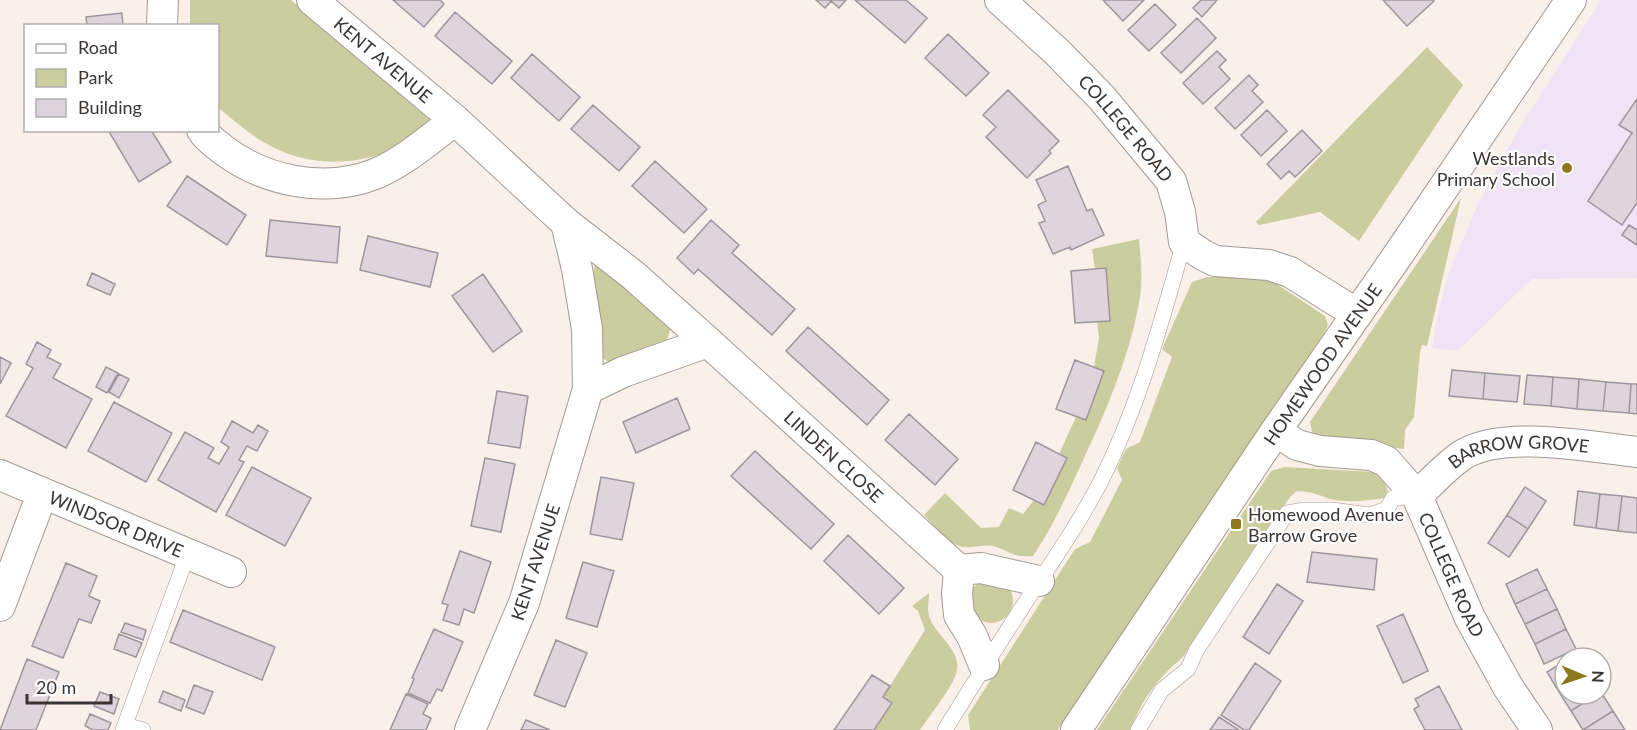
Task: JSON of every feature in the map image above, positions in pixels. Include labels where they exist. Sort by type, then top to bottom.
[{"type":"street","points":[[162,24],[163,0]]},
{"type":"street","name":"KENT AVENUE","points":[[312,0],[455,120],[566,223],[633,275],[708,342]]},
{"type":"street","name":"COLLEGE ROAD","points":[[1000,0],[1057,52],[1102,98],[1171,181],[1180,212],[1184,242]]},
{"type":"street","name":"HOMEWOOD AVENUE","points":[[1076,730],[1276,431],[1570,0]]},
{"type":"street","points":[[203,132],[206,137],[234,158],[259,171],[285,180],[340,183],[374,174],[401,160],[455,120]]},
{"type":"street","name":"KENT AVENUE","points":[[470,730],[524,603],[588,389],[587,329],[577,269],[566,223]]},
{"type":"street","points":[[1184,242],[1215,261],[1269,265],[1290,272],[1357,314]]},
{"type":"street","points":[[588,389],[623,372],[708,342]]},
{"type":"street","name":"LINDEN CLOSE","points":[[708,342],[959,570]]},
{"type":"street","name":"COLLEGE ROAD","points":[[1276,431],[1297,445],[1320,451],[1371,455],[1386,461],[1417,496],[1470,618],[1508,687],[1537,730]]},
{"type":"street","name":"BARROW GROVE","points":[[1417,496],[1461,455],[1479,447],[1502,442],[1560,443],[1637,452]]},
{"type":"street","name":"WINDSOR DRIVE","points":[[0,475],[231,572]]},
{"type":"street","points":[[0,606],[42,494]]},
{"type":"street","points":[[984,665],[972,636],[959,615],[957,594],[959,570],[981,568],[1040,581]]},
{"type":"lane","points":[[945,730],[984,665],[1081,518],[1118,445],[1152,357],[1184,242]]},
{"type":"lane","points":[[1138,730],[1162,690],[1188,669],[1196,651],[1287,513],[1305,510],[1369,515],[1387,509],[1394,498],[1417,496]]},
{"type":"lane","points":[[143,730],[124,727],[188,553]]},
{"type":"shaded area","name":"Westlands Primary School","points":[[1601,0],[1637,0],[1637,278],[1532,279],[1458,351],[1432,348],[1448,275],[1477,206],[1518,130]]},
{"type":"green space","points":[[190,0],[291,0],[431,121],[407,142],[392,150],[361,159],[310,160],[279,150],[248,131],[219,108],[219,24],[190,24]]},
{"type":"green space","points":[[1427,47],[1463,85],[1359,241],[1320,212],[1259,225],[1256,222]]},
{"type":"green space","points":[[1461,198],[1427,346],[1422,345],[1420,352],[1414,417],[1405,430],[1404,449],[1317,437],[1312,431],[1310,422]]},
{"type":"green space","points":[[1139,239],[1140,295],[1135,323],[1123,363],[1093,439],[1061,508],[1041,544],[1033,556],[1026,556],[1016,555],[993,546],[964,547],[953,543],[924,515],[945,493],[981,528],[999,527],[1009,508],[1023,514],[1034,500],[1044,505],[1067,458],[1059,454],[1076,417],[1086,420],[1104,371],[1094,367],[1099,338],[1097,322],[1110,321],[1106,269],[1095,269],[1092,249]]},
{"type":"green space","points":[[595,264],[673,321],[666,343],[610,363],[597,354],[596,289],[593,274]]},
{"type":"green space","points":[[1207,277],[1257,277],[1272,281],[1325,316],[1328,325],[1058,730],[970,730],[968,715],[1075,549],[1090,542],[1122,480],[1117,468],[1126,449],[1140,442],[1172,357],[1162,349],[1192,282]]},
{"type":"green space","points":[[1284,467],[1376,472],[1383,477],[1388,492],[1384,498],[1350,501],[1297,491],[1290,497],[1183,657],[1166,672],[1152,690],[1131,730],[1097,730],[1271,471]]},
{"type":"green space","points":[[991,579],[1006,586],[1013,601],[1006,616],[991,623],[976,616],[969,601],[976,586]]},
{"type":"green space","points":[[929,593],[929,616],[956,658],[954,680],[920,730],[874,730],[892,704],[883,697],[925,630],[918,611],[912,606]]},
{"type":"building","points":[[393,0],[440,0],[444,4],[424,27]]},
{"type":"building","points":[[816,0],[846,0],[839,8],[831,1],[825,8]]},
{"type":"building","points":[[855,0],[906,0],[927,18],[905,43]]},
{"type":"building","points":[[1103,0],[1144,0],[1123,21]]},
{"type":"building","points":[[1201,0],[1217,0],[1202,17],[1193,8]]},
{"type":"building","points":[[1383,0],[1433,0],[1434,1],[1407,26]]},
{"type":"building","points":[[1155,4],[1176,25],[1149,51],[1128,30]]},
{"type":"building","points":[[455,12],[512,61],[492,84],[435,36]]},
{"type":"building","points":[[122,13],[123,24],[87,24],[86,17]]},
{"type":"building","points":[[1197,18],[1216,38],[1181,73],[1161,53]]},
{"type":"building","points":[[948,34],[989,73],[966,96],[925,58]]},
{"type":"building","points":[[1217,51],[1226,60],[1219,67],[1230,79],[1203,104],[1183,83]]},
{"type":"building","points":[[532,54],[580,97],[559,121],[511,78]]},
{"type":"building","points":[[1249,75],[1258,85],[1252,91],[1263,102],[1235,129],[1215,108]]},
{"type":"building","points":[[1008,90],[1059,141],[1027,178],[986,137],[996,127],[983,115]]},
{"type":"building","points":[[1637,99],[1637,203],[1622,225],[1588,201],[1632,133],[1619,125]]},
{"type":"building","points":[[593,105],[640,147],[619,171],[571,129]]},
{"type":"building","points":[[1267,110],[1287,131],[1261,156],[1241,135]]},
{"type":"building","points":[[1302,130],[1322,151],[1295,177],[1289,171],[1281,179],[1267,164]]},
{"type":"building","points":[[109,132],[152,132],[171,162],[139,182]]},
{"type":"building","points":[[655,161],[707,209],[684,233],[632,186]]},
{"type":"building","points":[[1068,166],[1087,211],[1092,209],[1104,235],[1071,250],[1070,247],[1053,254],[1039,223],[1045,221],[1038,205],[1046,201],[1036,180]]},
{"type":"building","points":[[187,176],[246,215],[227,245],[167,206]]},
{"type":"building","points":[[270,220],[340,227],[337,263],[266,256]]},
{"type":"building","points":[[711,220],[739,245],[732,253],[795,309],[772,335],[698,269],[694,274],[677,258]]},
{"type":"building","points":[[1629,225],[1637,230],[1637,245],[1622,235]]},
{"type":"building","points":[[368,236],[438,253],[430,287],[360,270]]},
{"type":"building","points":[[1106,268],[1110,321],[1075,323],[1071,271]]},
{"type":"building","points":[[92,273],[115,284],[110,295],[87,285]]},
{"type":"building","points":[[483,274],[522,331],[493,352],[452,296]]},
{"type":"building","points":[[808,327],[889,400],[867,425],[786,351]]},
{"type":"building","points":[[37,342],[51,350],[47,357],[61,364],[53,378],[92,399],[66,448],[6,416],[33,368],[26,364]]},
{"type":"building","points":[[0,357],[11,363],[0,384]]},
{"type":"building","points":[[1075,360],[1104,371],[1086,420],[1056,409]]},
{"type":"building","points":[[106,367],[118,373],[107,393],[96,387]]},
{"type":"building","points":[[1452,370],[1485,373],[1483,399],[1449,396]]},
{"type":"building","points":[[1485,373],[1520,376],[1517,402],[1483,399]]},
{"type":"building","points":[[119,374],[129,379],[119,398],[109,392]]},
{"type":"building","points":[[1527,375],[1553,377],[1551,406],[1524,404]]},
{"type":"building","points":[[1553,377],[1579,379],[1577,409],[1551,406]]},
{"type":"building","points":[[1579,379],[1606,382],[1603,411],[1577,409]]},
{"type":"building","points":[[1606,382],[1631,384],[1629,413],[1603,411]]},
{"type":"building","points":[[1631,384],[1637,384],[1637,414],[1629,413]]},
{"type":"building","points":[[497,391],[528,396],[520,448],[488,443]]},
{"type":"building","points":[[677,398],[690,429],[636,453],[623,422]]},
{"type":"building","points":[[114,402],[172,433],[146,482],[88,451]]},
{"type":"building","points":[[909,414],[958,459],[935,485],[885,440]]},
{"type":"building","points":[[232,421],[253,433],[258,425],[268,431],[257,451],[247,446],[239,460],[244,462],[216,512],[158,480],[185,432],[214,448],[208,458],[219,464],[229,447],[221,442]]},
{"type":"building","points":[[1036,442],[1067,458],[1044,505],[1013,490]]},
{"type":"building","points":[[755,451],[834,524],[811,549],[731,476]]},
{"type":"building","points":[[485,458],[515,464],[501,532],[471,526]]},
{"type":"building","points":[[252,467],[311,498],[285,546],[226,515]]},
{"type":"building","points":[[601,477],[634,483],[622,540],[590,534]]},
{"type":"building","points":[[1525,487],[1546,501],[1528,529],[1507,515]]},
{"type":"building","points":[[1578,491],[1600,494],[1596,528],[1574,525]]},
{"type":"building","points":[[1600,494],[1622,496],[1618,531],[1596,528]]},
{"type":"building","points":[[1622,496],[1637,498],[1637,533],[1618,531]]},
{"type":"building","points":[[1507,515],[1528,529],[1509,557],[1488,543]]},
{"type":"building","points":[[848,535],[904,588],[879,614],[824,561]]},
{"type":"building","points":[[460,551],[491,562],[474,613],[464,609],[459,625],[443,620],[448,605],[442,603]]},
{"type":"building","points":[[1312,552],[1377,559],[1374,590],[1307,582]]},
{"type":"building","points":[[583,562],[614,571],[597,627],[566,618]]},
{"type":"building","points":[[66,563],[97,576],[89,596],[100,601],[91,623],[79,619],[63,658],[32,646]]},
{"type":"building","points":[[1537,569],[1547,589],[1515,604],[1506,584]]},
{"type":"building","points":[[1277,584],[1303,601],[1269,654],[1243,637]]},
{"type":"building","points":[[1547,589],[1557,609],[1525,624],[1515,604]]},
{"type":"building","points":[[1557,609],[1566,629],[1535,644],[1525,624]]},
{"type":"building","points":[[183,610],[275,647],[262,680],[170,642]]},
{"type":"building","points":[[1403,614],[1428,671],[1403,683],[1377,626]]},
{"type":"building","points":[[125,623],[146,630],[143,640],[121,632]]},
{"type":"building","points":[[434,629],[463,642],[442,691],[437,689],[430,703],[408,693],[414,679],[412,678]]},
{"type":"building","points":[[1566,629],[1574,646],[1553,646],[1553,660],[1544,664],[1535,644]]},
{"type":"building","points":[[119,634],[142,643],[136,657],[114,649]]},
{"type":"building","points":[[556,640],[587,653],[565,707],[534,695]]},
{"type":"building","points":[[27,659],[59,672],[36,730],[0,730]]},
{"type":"building","points":[[1255,663],[1281,681],[1249,730],[1244,730],[1221,715]]},
{"type":"building","points":[[1553,668],[1553,682],[1547,672]]},
{"type":"building","points":[[872,675],[890,686],[883,697],[892,703],[874,730],[834,730]]},
{"type":"building","points":[[194,685],[213,692],[204,714],[186,707]]},
{"type":"building","points":[[1439,686],[1462,730],[1425,730],[1414,709],[1419,706],[1415,699]]},
{"type":"building","points":[[163,691],[185,700],[181,711],[159,702]]},
{"type":"building","points":[[100,692],[119,699],[114,714],[94,706]]},
{"type":"building","points":[[406,694],[428,704],[423,714],[431,718],[426,730],[390,730]]},
{"type":"building","points":[[1568,706],[1579,706],[1571,711]]},
{"type":"building","points":[[1579,706],[1610,706],[1613,711],[1583,730],[1571,711]]},
{"type":"building","points":[[1613,711],[1625,730],[1583,730]]},
{"type":"building","points":[[90,714],[111,723],[108,730],[93,730],[85,726]]},
{"type":"building","points":[[1219,717],[1239,730],[1210,730]]},
{"type":"building","points":[[526,720],[550,730],[521,730]]},
{"type":"place","name":"Westlands Primary School","points":[[1567,168]]},
{"type":"place","name":"Homewood Avenue Barrow Grove","points":[[1236,524]]}]
